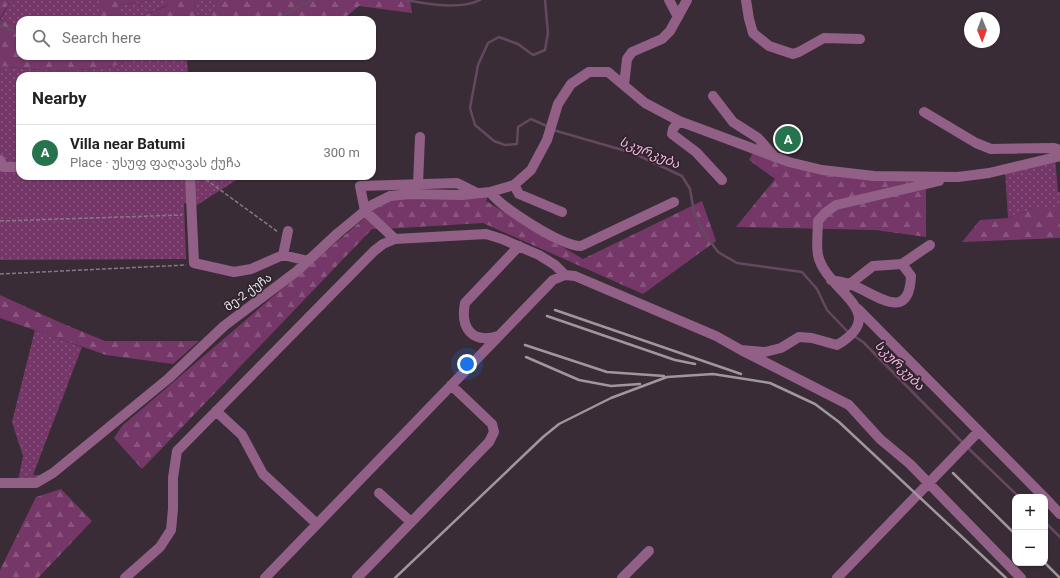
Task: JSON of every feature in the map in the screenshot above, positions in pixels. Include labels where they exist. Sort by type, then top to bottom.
[{"type":"street","points":[[669,0],[678,17]]},
{"type":"street","points":[[687,0],[678,17],[662,39],[632,52],[627,59],[624,85],[645,103],[679,121],[806,167],[857,175],[909,178],[955,177],[989,174],[1060,156]]},
{"type":"street","points":[[746,0],[748,19],[753,33],[769,46],[793,54],[824,38],[860,39]]},
{"type":"street","name":"მე-2 ქუჩა","points":[[0,483],[36,483],[53,473],[169,378],[224,326],[260,301],[308,261],[338,233],[365,211],[383,199],[410,194],[462,195],[490,192],[514,185],[531,170],[547,140],[558,104],[572,84],[589,72],[608,72],[624,85]]},
{"type":"street","points":[[713,96],[733,122],[758,138],[775,157]]},
{"type":"street","points":[[924,112],[976,143],[991,149],[1054,148],[1060,150]]},
{"type":"street","points":[[679,121],[673,129],[672,134],[696,152],[722,180]]},
{"type":"street","points":[[410,194],[418,184],[420,137]]},
{"type":"street","points":[[0,160],[3,167],[16,167]]},
{"type":"street","points":[[955,177],[836,205],[825,213],[818,221],[818,256],[831,280],[841,291],[976,434],[1040,494]]},
{"type":"street","points":[[190,180],[194,263],[234,272],[251,269],[283,255],[308,261]]},
{"type":"street","points":[[395,240],[365,211],[360,181],[418,184],[457,184],[476,193]]},
{"type":"street","points":[[514,185],[519,194],[562,212]]},
{"type":"street","points":[[490,192],[503,206],[560,240],[573,246],[582,246],[674,202]]},
{"type":"street","points":[[124,578],[160,547],[171,530],[173,509],[172,478],[177,451],[374,251],[383,244],[395,240],[486,234],[520,246],[555,265],[565,275]]},
{"type":"street","points":[[283,255],[287,235]]},
{"type":"street","points":[[841,291],[873,266],[902,264],[930,245]]},
{"type":"street","points":[[499,336],[487,340],[479,339],[473,335],[465,326],[463,315],[465,303],[520,246]]},
{"type":"street","points":[[831,280],[849,284],[882,301],[894,303],[905,299],[910,291],[911,276],[902,264]]},
{"type":"street","points":[[265,578],[553,280],[565,275],[575,276],[716,336],[849,405],[880,439],[910,464],[1021,578]]},
{"type":"street","points":[[741,350],[765,352],[781,348],[799,337],[812,338],[837,345],[844,341],[859,325],[860,316],[857,307]]},
{"type":"street","points":[[357,578],[490,442],[494,432],[492,424],[452,385]]},
{"type":"street","points":[[216,411],[242,435],[263,474],[317,524]]},
{"type":"street","points":[[837,578],[976,434]]},
{"type":"street","points":[[379,493],[411,522]]},
{"type":"street","points":[[1048,502],[1060,514]]},
{"type":"street","points":[[623,578],[649,551]]},
{"type":"path","points":[[207,180],[287,235]]},
{"type":"path","points":[[0,220],[191,214]]},
{"type":"path","points":[[0,274],[182,266],[194,263]]},
{"type":"green space","points":[[0,0],[11,0],[0,18]]},
{"type":"green space","points":[[11,0],[100,0],[100,16],[16,16],[16,25],[0,20]]},
{"type":"green space","points":[[100,0],[151,0],[120,5],[121,16],[100,16]]},
{"type":"green space","points":[[151,0],[168,0],[169,4],[143,16],[120,16],[120,5]]},
{"type":"green space","points":[[168,0],[195,0],[194,13],[199,16],[143,16],[168,5]]},
{"type":"green space","points":[[195,0],[218,0],[212,16],[199,16],[194,13]]},
{"type":"green space","points":[[218,0],[410,0],[412,13],[359,6],[347,16],[212,16]]},
{"type":"green space","points":[[0,20],[16,25],[16,60],[128,60],[124,63],[104,68],[74,70],[44,70],[0,66]]},
{"type":"green space","points":[[128,60],[187,60],[188,72],[16,72],[16,180],[236,180],[197,205],[184,203],[186,259],[0,260],[0,66],[44,70],[74,70],[104,68],[124,63]]},
{"type":"green space","points":[[755,149],[789,162],[926,178],[926,237],[875,230],[736,227],[775,179],[749,160]]},
{"type":"green space","points":[[1055,157],[1058,192],[1060,192],[1060,208],[1035,208],[1008,218],[1005,170]]},
{"type":"green space","points":[[490,192],[486,201],[583,259],[702,201],[716,241],[643,294],[483,223],[384,229],[365,211],[383,199]]},
{"type":"green space","points":[[1035,208],[1060,208],[1060,238],[962,242],[980,220],[1008,218]]},
{"type":"green space","points":[[367,216],[379,229],[372,229],[142,469],[114,438],[122,426]]},
{"type":"green space","points":[[0,295],[105,341],[199,341],[173,364],[106,355],[0,318]]},
{"type":"green space","points":[[35,330],[82,347],[33,475],[43,475],[36,480],[18,481],[23,456],[12,422]]},
{"type":"green space","points":[[61,489],[92,521],[38,578],[0,578],[0,570],[36,497]]},
{"type":"waterway","name":"სკურკუბა","points":[[283,16],[312,0]]},
{"type":"waterway","name":"სკურკუბა","points":[[406,0],[444,5],[463,5],[480,0]]},
{"type":"waterway","name":"სკურკუბა","points":[[545,0],[548,33],[545,50],[533,55],[518,44],[499,37],[488,43],[478,65],[470,108],[475,125],[494,141],[505,145],[517,144],[518,127],[531,119],[549,127]]},
{"type":"waterway","name":"სკურკუბა","points":[[0,26],[16,32]]},
{"type":"waterway","name":"სკურკუბა","points":[[553,130],[633,153],[682,176],[690,189],[694,212],[702,230],[718,252],[737,263],[802,272],[817,289],[827,310],[848,332]]},
{"type":"waterway","name":"სკურკუბა","points":[[854,336],[863,342],[963,443]]},
{"type":"waterway","name":"სკურკუბა","points":[[967,447],[1016,494]]},
{"type":"waterway","name":"სკურკუბა","points":[[1048,525],[1060,537]]},
{"type":"railway","points":[[555,310],[741,374]]},
{"type":"railway","points":[[547,316],[675,360],[695,364]]},
{"type":"railway","points":[[525,345],[607,372],[664,376]]},
{"type":"railway","points":[[526,357],[579,380],[611,386],[640,384]]},
{"type":"railway","points":[[395,578],[543,437],[559,424],[611,398],[667,377],[713,374],[770,383],[815,404],[839,422],[1006,578]]},
{"type":"railway","points":[[953,473],[1012,531]]},
{"type":"railway","points":[[1048,566],[1060,578]]},
{"type":"place","name":"Villa near Batumi","points":[[788,139]]}]
